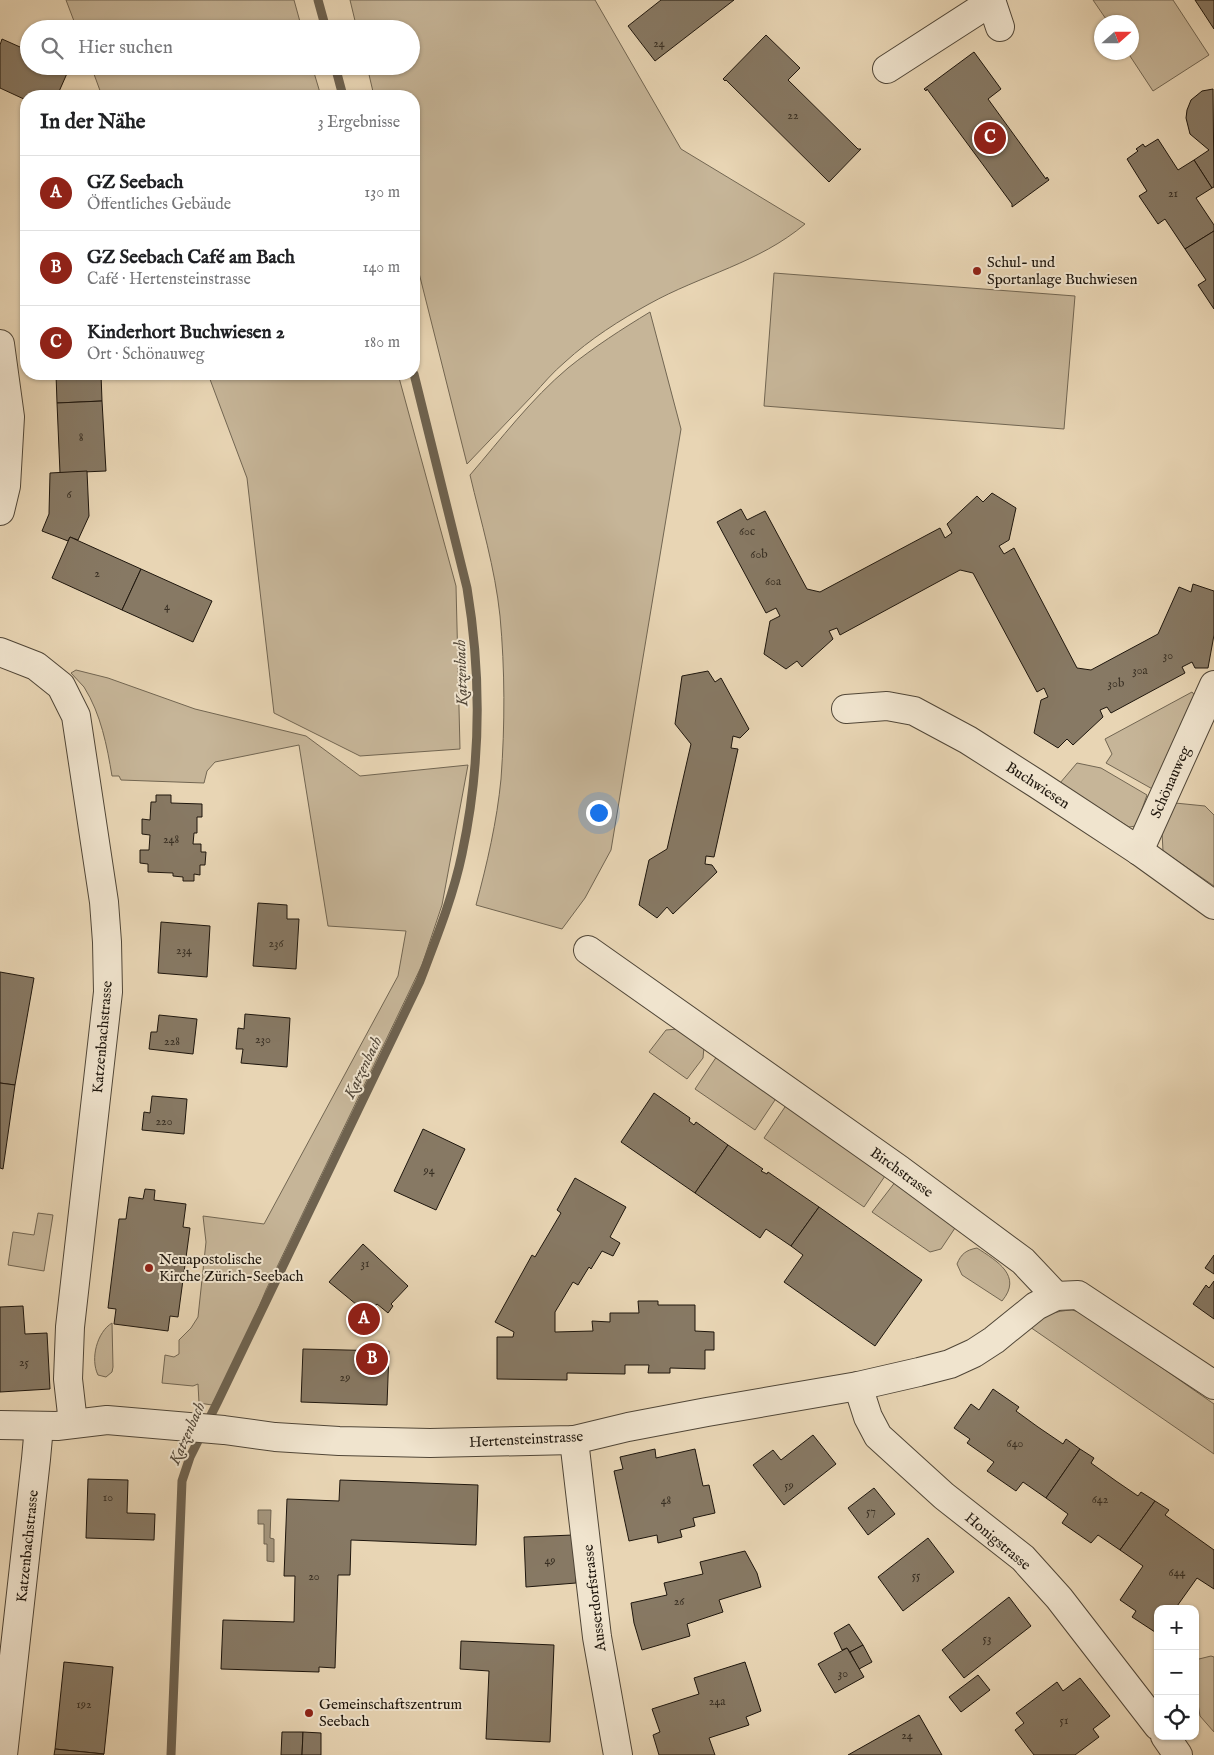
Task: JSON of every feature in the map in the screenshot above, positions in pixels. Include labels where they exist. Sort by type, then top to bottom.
[{"type":"street","points":[[887,69],[994,10]]},
{"type":"street","points":[[0,344],[10,417],[6,486],[0,512]]},
{"type":"street","name":"Katzenbachstrasse","points":[[0,652],[36,666],[61,686],[76,716],[104,902],[108,942],[108,992],[70,1327],[68,1379],[74,1423]]},
{"type":"street","name":"Schönauweg","points":[[1139,850],[1214,686]]},
{"type":"street","name":"Buchwiesen","points":[[846,709],[887,706],[914,711],[968,740],[1139,850],[1214,905]]},
{"type":"street","name":"Birchstrasse","points":[[588,950],[900,1170],[1023,1261],[1056,1296]]},
{"type":"street","points":[[1056,1296],[1078,1295],[1214,1385]]},
{"type":"street","name":"Hertensteinstrasse","points":[[0,1424],[39,1426],[107,1420],[224,1430],[275,1437],[430,1443],[574,1440],[628,1427],[858,1386],[950,1364],[974,1353],[994,1340],[1036,1306],[1056,1296]]},
{"type":"street","name":"Honigstrasse","points":[[858,1386],[868,1417],[878,1436],[944,1496],[1022,1558],[1059,1598],[1154,1721]]},
{"type":"street","name":"Katzenbachstrasse","points":[[2,1753],[39,1426]]},
{"type":"street","name":"Ausserdorfstrasse","points":[[574,1440],[597,1637],[618,1755]]},
{"type":"street","points":[[1168,1740],[1178,1755]]},
{"type":"shaded area","points":[[66,0],[294,0],[300,20],[74,20]]},
{"type":"shaded area","points":[[350,0],[595,0],[681,149],[805,224],[769,249],[649,304],[595,338],[556,370],[467,464],[420,277],[420,90],[373,90],[369,75],[420,75],[420,20],[355,20]]},
{"type":"shaded area","points":[[1093,0],[1173,0],[1209,55],[1153,91],[1133,60],[1139,60],[1139,15],[1103,15]]},
{"type":"shaded area","points":[[94,75],[315,75],[319,90],[100,90]]},
{"type":"shaded area","points":[[774,273],[1075,296],[1064,429],[764,406]]},
{"type":"shaded area","points":[[650,312],[681,429],[611,850],[585,898],[562,929],[476,905],[497,811],[501,779],[504,698],[502,636],[498,598],[470,475],[554,380],[598,346]]},
{"type":"shaded area","points":[[210,380],[400,380],[456,586],[460,749],[360,756],[274,713],[247,478]]},
{"type":"shaded area","points":[[76,670],[108,678],[195,709],[306,736],[360,776],[468,765],[442,905],[422,965],[212,1405],[199,1403],[198,1384],[193,1386],[162,1383],[165,1355],[174,1357],[179,1354],[179,1340],[191,1328],[198,1317],[206,1242],[203,1216],[264,1224],[398,976],[406,931],[328,926],[299,745],[215,762],[207,771],[204,783],[121,780],[119,776],[112,776],[99,719],[84,687],[71,673]]},
{"type":"shaded area","points":[[1192,692],[1201,703],[1156,791],[1106,763],[1112,754],[1105,739]]},
{"type":"shaded area","points":[[1077,763],[1101,768],[1147,795],[1136,826],[1129,827],[1060,783]]},
{"type":"shaded area","points":[[1175,803],[1205,806],[1214,815],[1214,886],[1163,851],[1162,832]]},
{"type":"shaded area","points":[[678,1029],[704,1047],[703,1058],[687,1079],[649,1052],[666,1030]]},
{"type":"shaded area","points":[[717,1056],[777,1097],[755,1130],[695,1089]]},
{"type":"shaded area","points":[[787,1104],[887,1173],[864,1207],[764,1138]]},
{"type":"shaded area","points":[[896,1181],[952,1219],[955,1228],[941,1249],[930,1252],[872,1212]]},
{"type":"shaded area","points":[[38,1213],[53,1215],[44,1271],[8,1265],[13,1232],[34,1235]]},
{"type":"shaded area","points":[[977,1248],[999,1264],[1009,1277],[1008,1292],[1002,1301],[962,1275],[957,1264],[962,1255]]},
{"type":"shaded area","points":[[1072,1310],[1083,1313],[1214,1404],[1214,1454],[1030,1327],[1050,1314]]},
{"type":"shaded area","points":[[112,1323],[113,1367],[112,1372],[106,1377],[98,1375],[95,1354],[96,1346],[102,1333]]},
{"type":"shaded area","points":[[258,1510],[271,1510],[270,1538],[274,1539],[274,1562],[267,1561],[267,1544],[264,1544],[264,1524],[258,1524]]},
{"type":"shaded area","points":[[1214,1657],[1214,1732],[1200,1716],[1199,1659]]},
{"type":"building","points":[[661,0],[734,0],[655,61],[628,26]]},
{"type":"building","points":[[1195,0],[1214,0],[1214,29]]},
{"type":"building","points":[[766,35],[800,68],[788,80],[858,149],[861,149],[829,182],[723,79]]},
{"type":"building","points":[[2,39],[20,47],[20,75],[66,75],[60,90],[20,90],[20,97],[0,88],[0,45]]},
{"type":"building","points":[[974,52],[1001,89],[988,99],[1046,179],[1047,177],[1049,180],[1012,207],[1012,204],[927,89],[926,91],[924,89]]},
{"type":"building","points":[[1213,89],[1214,187],[1212,188],[1194,160],[1209,150],[1190,134],[1186,118],[1191,100],[1202,91]]},
{"type":"building","points":[[1158,139],[1178,170],[1194,160],[1212,188],[1196,198],[1214,225],[1214,231],[1185,249],[1165,219],[1158,224],[1139,196],[1147,191],[1127,159],[1138,151],[1136,149],[1143,144],[1145,147]]},
{"type":"building","points":[[1214,231],[1214,309],[1198,285],[1206,280],[1185,249]]},
{"type":"building","points":[[56,380],[101,380],[102,401],[57,403]]},
{"type":"building","points":[[102,401],[106,471],[60,473],[57,403]]},
{"type":"building","points":[[87,471],[89,516],[78,540],[70,537],[68,541],[42,531],[49,514],[50,473]]},
{"type":"building","points":[[992,493],[1016,508],[1009,540],[999,546],[1004,554],[1014,548],[1077,668],[1091,670],[1158,634],[1179,587],[1191,592],[1193,584],[1214,591],[1214,635],[1208,668],[1195,668],[1192,662],[1182,667],[1185,673],[1111,713],[1107,707],[1100,710],[1103,717],[1073,745],[1067,739],[1058,748],[1034,733],[1041,700],[1048,697],[1044,688],[1037,692],[973,573],[960,570],[840,635],[837,628],[829,631],[833,639],[802,667],[797,661],[786,669],[764,654],[770,621],[780,616],[776,608],[766,613],[717,522],[741,509],[747,520],[765,511],[807,589],[820,592],[940,528],[945,538],[952,533],[947,524],[977,496],[983,502]]},
{"type":"building","points":[[70,537],[141,569],[122,610],[52,578]]},
{"type":"building","points":[[141,569],[212,601],[193,642],[122,610]]},
{"type":"building","points":[[708,671],[715,682],[721,678],[749,729],[740,738],[733,736],[731,748],[738,749],[714,857],[706,856],[705,864],[712,865],[717,872],[673,914],[667,907],[657,918],[639,905],[649,860],[667,849],[691,744],[675,724],[682,676]]},
{"type":"building","points":[[156,795],[171,795],[171,803],[202,804],[202,817],[197,817],[197,833],[194,833],[193,844],[201,844],[201,852],[206,852],[205,865],[200,865],[200,875],[194,874],[194,881],[183,881],[183,877],[173,876],[173,873],[148,872],[148,864],[140,863],[140,850],[149,850],[150,835],[142,834],[142,819],[150,820],[151,802],[156,802]]},
{"type":"building","points":[[258,903],[287,905],[287,919],[299,919],[296,969],[253,966]]},
{"type":"building","points":[[161,922],[210,926],[207,977],[158,973]]},
{"type":"building","points":[[0,972],[34,978],[15,1085],[0,1083]]},
{"type":"building","points":[[245,1014],[290,1018],[287,1067],[241,1063],[243,1049],[236,1049],[238,1028],[244,1029]]},
{"type":"building","points":[[159,1015],[197,1019],[193,1054],[149,1049],[151,1032],[157,1032]]},
{"type":"building","points":[[0,1083],[15,1085],[3,1169],[0,1168]]},
{"type":"building","points":[[654,1093],[690,1118],[689,1121],[694,1125],[696,1122],[728,1145],[695,1193],[621,1142]]},
{"type":"building","points":[[152,1096],[187,1099],[184,1134],[142,1130],[144,1112],[150,1113]]},
{"type":"building","points":[[423,1129],[465,1149],[436,1210],[394,1191]]},
{"type":"building","points":[[728,1145],[763,1169],[761,1171],[767,1174],[768,1172],[819,1207],[791,1246],[766,1229],[760,1238],[695,1193]]},
{"type":"building","points":[[575,1178],[626,1207],[610,1237],[620,1243],[613,1256],[602,1251],[578,1285],[573,1282],[555,1312],[555,1332],[593,1331],[592,1321],[610,1322],[610,1313],[639,1313],[638,1301],[658,1301],[658,1305],[695,1305],[695,1331],[714,1332],[714,1350],[705,1350],[705,1369],[670,1368],[670,1373],[648,1373],[649,1365],[625,1365],[625,1374],[567,1373],[567,1380],[497,1379],[497,1337],[513,1337],[514,1332],[495,1322],[532,1255],[535,1257],[561,1213],[557,1210]]},
{"type":"building","name":"Neuapostolische Kirche Zürich-Seebach","points":[[145,1189],[155,1190],[154,1200],[186,1204],[183,1227],[190,1228],[178,1317],[170,1316],[168,1331],[114,1324],[116,1309],[108,1308],[119,1219],[126,1219],[129,1197],[143,1199]]},
{"type":"building","points":[[819,1207],[922,1280],[875,1346],[784,1282],[803,1255],[791,1246]]},
{"type":"building","points":[[363,1244],[408,1286],[391,1304],[393,1306],[388,1313],[377,1304],[368,1314],[329,1282]]},
{"type":"building","points":[[1214,1255],[1214,1274],[1205,1268]]},
{"type":"building","points":[[1214,1281],[1214,1319],[1193,1304],[1206,1285],[1209,1288]]},
{"type":"building","points":[[23,1306],[25,1334],[47,1333],[50,1389],[0,1392],[0,1307]]},
{"type":"building","points":[[303,1349],[389,1351],[387,1405],[301,1402]]},
{"type":"building","points":[[993,1389],[1019,1407],[1016,1411],[1038,1427],[1063,1444],[1066,1439],[1080,1449],[1046,1498],[1023,1482],[1016,1491],[987,1471],[994,1462],[967,1443],[970,1439],[954,1428],[971,1404],[979,1410]]},
{"type":"building","points":[[813,1435],[836,1464],[784,1505],[753,1465],[773,1450],[781,1460]]},
{"type":"building","points":[[655,1449],[656,1458],[695,1449],[703,1486],[709,1485],[715,1513],[693,1518],[695,1526],[680,1530],[682,1537],[658,1543],[657,1535],[629,1541],[614,1471],[623,1469],[620,1457]]},
{"type":"building","points":[[1080,1449],[1094,1458],[1091,1463],[1116,1481],[1138,1496],[1141,1492],[1155,1501],[1120,1550],[1098,1535],[1091,1543],[1062,1523],[1068,1514],[1046,1498]]},
{"type":"building","points":[[88,1479],[128,1480],[127,1513],[155,1514],[154,1540],[86,1538]]},
{"type":"building","points":[[340,1480],[478,1485],[476,1545],[351,1540],[350,1575],[338,1575],[335,1668],[319,1667],[319,1672],[221,1669],[223,1620],[294,1622],[295,1576],[284,1576],[287,1499],[339,1501]]},
{"type":"building","points":[[874,1488],[895,1514],[868,1535],[848,1508]]},
{"type":"building","points":[[1155,1501],[1169,1510],[1165,1515],[1214,1550],[1214,1589],[1197,1578],[1178,1605],[1154,1605],[1154,1631],[1132,1617],[1136,1611],[1120,1600],[1143,1566],[1120,1550]]},
{"type":"building","points":[[573,1535],[576,1583],[526,1587],[524,1537]]},
{"type":"building","points":[[928,1538],[954,1572],[903,1611],[878,1577]]},
{"type":"building","points":[[745,1551],[757,1573],[761,1587],[719,1600],[723,1612],[687,1624],[690,1636],[642,1650],[634,1623],[631,1603],[667,1595],[664,1583],[703,1574],[700,1562]]},
{"type":"building","points":[[1009,1597],[1031,1626],[964,1678],[942,1650]]},
{"type":"building","points":[[849,1624],[863,1645],[850,1652],[847,1648],[842,1650],[834,1633]]},
{"type":"building","points":[[461,1641],[554,1645],[550,1742],[486,1739],[489,1671],[460,1669]]},
{"type":"building","points":[[863,1645],[872,1662],[859,1669],[850,1652]]},
{"type":"building","points":[[847,1648],[864,1677],[835,1693],[818,1664]]},
{"type":"building","points":[[64,1662],[113,1667],[104,1754],[55,1749]]},
{"type":"building","points":[[745,1662],[761,1711],[746,1717],[749,1725],[709,1738],[715,1755],[659,1755],[653,1735],[660,1732],[652,1709],[699,1694],[694,1678]]},
{"type":"building","points":[[978,1675],[990,1690],[961,1712],[949,1697]]},
{"type":"building","points":[[1080,1678],[1110,1716],[1093,1729],[1099,1737],[1075,1755],[1034,1755],[1015,1730],[1024,1723],[1016,1713],[1057,1682],[1063,1691]]},
{"type":"building","points":[[919,1715],[942,1755],[848,1755]]},
{"type":"building","points":[[282,1732],[303,1732],[302,1755],[281,1755]]},
{"type":"building","points":[[303,1732],[321,1733],[321,1755],[302,1755]]},
{"type":"building","points":[[55,1749],[104,1754],[54,1755]]},
{"type":"waterway","name":"Katzenbach","points":[[318,0],[324,20]]},
{"type":"waterway","name":"Katzenbach","points":[[337,75],[341,90]]},
{"type":"waterway","name":"Katzenbach","points":[[171,1755],[182,1481],[190,1457],[420,981],[454,886],[468,821],[473,788],[477,721],[477,688],[472,622],[467,588],[415,380]]},
{"type":"place","name":"Kinderhort Buchwiesen 2","points":[[990,138]]},
{"type":"place","name":"Schul- und Sportanlage Buchwiesen","points":[[977,271]]},
{"type":"place","name":"Neuapostolische Kirche Zürich-Seebach","points":[[149,1268]]},
{"type":"place","name":"GZ Seebach","points":[[364,1319]]},
{"type":"place","name":"GZ Seebach Café am Bach","points":[[372,1359]]},
{"type":"place","name":"Gemeinschaftszentrum Seebach","points":[[309,1713]]}]
